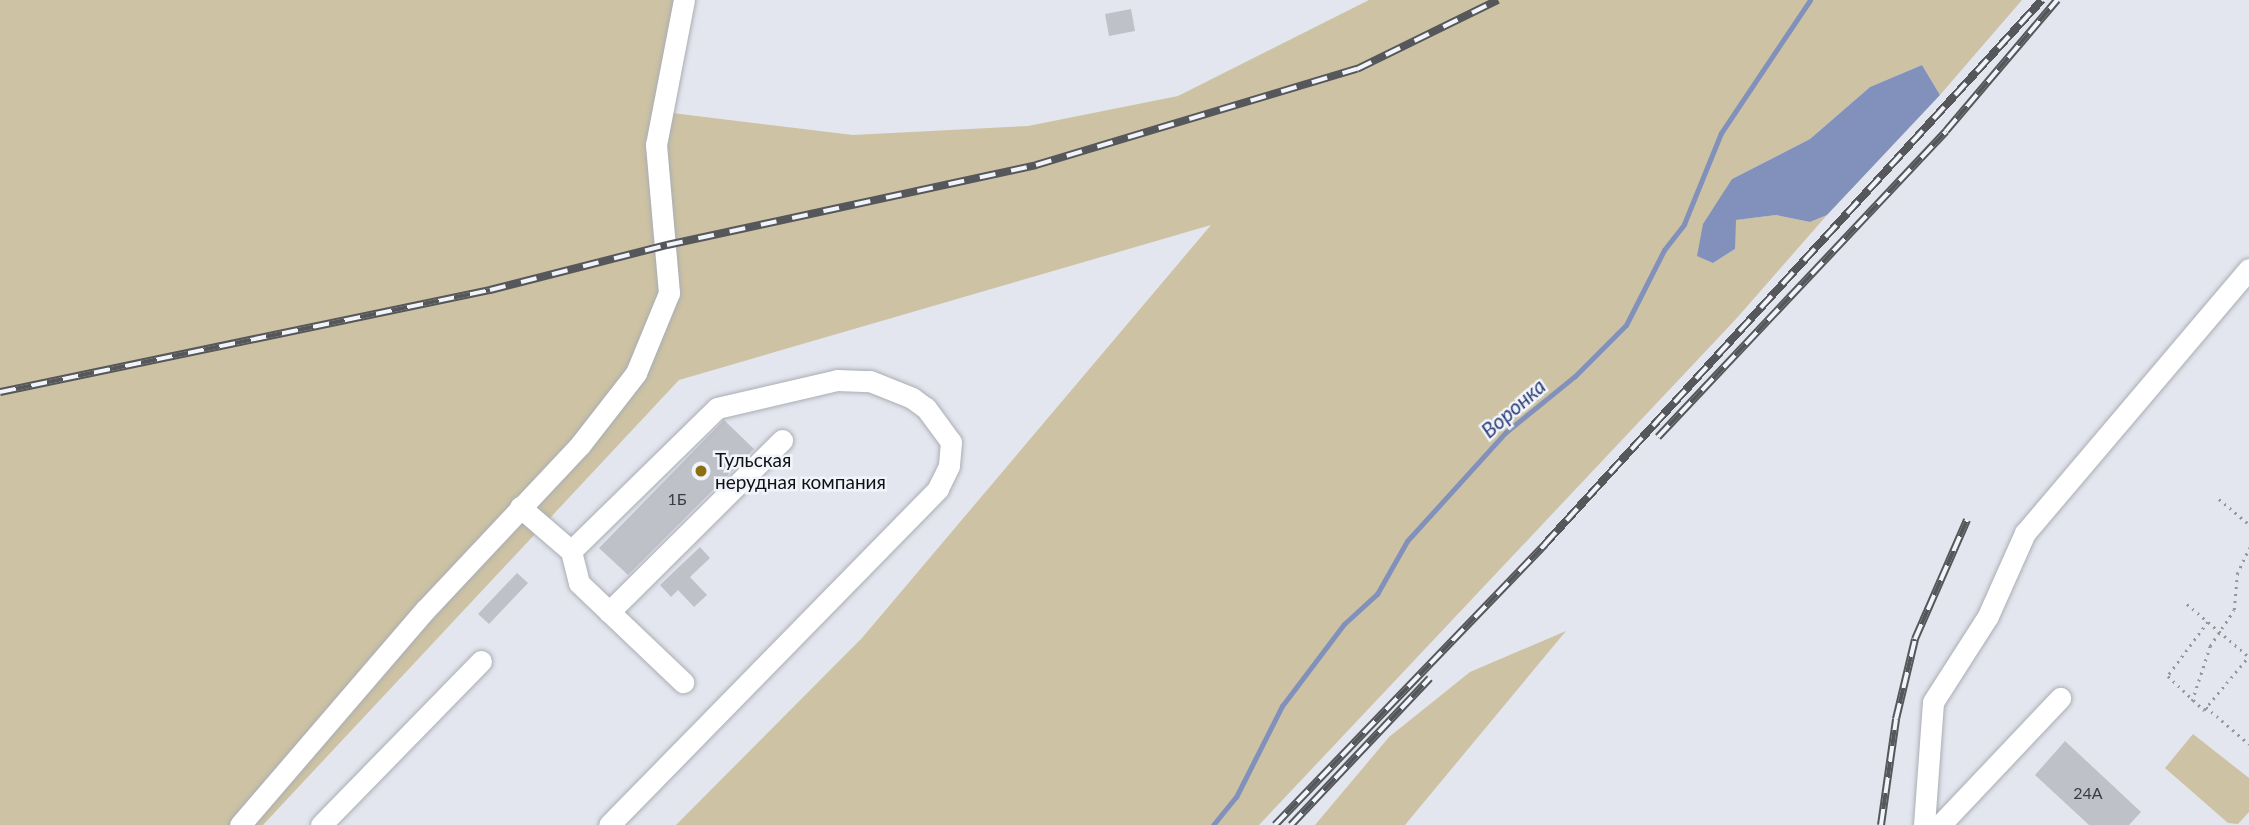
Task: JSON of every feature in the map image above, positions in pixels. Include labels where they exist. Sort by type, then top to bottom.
[{"type":"street","points":[[240,825],[426,609],[627,387],[667,299],[667,248],[656,159],[661,106],[684,0]]},
{"type":"street","points":[[1924,825],[1933,702],[1988,617],[2025,533],[2249,269]]},
{"type":"street","points":[[571,551],[703,419],[731,401],[836,380],[870,380],[923,405],[951,442],[949,466],[937,489],[609,825]]},
{"type":"street","points":[[609,612],[782,440]]},
{"type":"street","points":[[520,507],[571,551],[579,583],[683,682]]},
{"type":"street","points":[[321,825],[481,661]]},
{"type":"street","points":[[1940,825],[2060,698]]},
{"type":"path","points":[[2219,499],[2249,524]]},
{"type":"path","points":[[2192,701],[2218,631],[2234,610],[2237,573],[2249,548]]},
{"type":"path","points":[[2187,604],[2249,657],[2204,710],[2170,682],[2168,671],[2208,622]]},
{"type":"path","points":[[2206,707],[2249,744]]},
{"type":"shaded area","points":[[0,0],[693,0],[672,113],[853,135],[1028,126],[1178,96],[1369,0],[2022,0],[1940,95],[1922,65],[1870,87],[1810,139],[1732,179],[1698,256],[1713,263],[1735,249],[1735,220],[1776,215],[1810,222],[1827,215],[1736,319],[1259,825],[676,825],[862,638],[1211,225],[679,380],[263,825],[0,825]]},
{"type":"shaded area","points":[[1566,631],[1405,825],[1315,825],[1389,737],[1470,672]]},
{"type":"shaded area","points":[[2193,734],[2249,778],[2249,812],[2238,824],[2228,823],[2165,768]]},
{"type":"water","points":[[1922,65],[1940,95],[1827,215],[1810,222],[1776,215],[1736,220],[1735,249],[1713,263],[1697,256],[1703,224],[1732,179],[1810,139],[1870,87]]},
{"type":"building","points":[[1131,9],[1135,31],[1109,36],[1105,14]]},
{"type":"building","points":[[724,420],[754,449],[628,575],[599,548]]},
{"type":"building","points":[[700,547],[710,558],[690,577],[707,595],[694,607],[678,590],[671,597],[660,585]]},
{"type":"building","points":[[517,573],[528,583],[489,624],[478,614]]},
{"type":"building","points":[[2065,741],[2141,812],[2129,825],[2089,825],[2035,775]]},
{"type":"waterway","name":"Воронка","points":[[1213,825],[1236,797],[1282,706],[1344,624],[1377,594],[1407,541],[1506,432],[1575,376],[1626,325],[1664,250],[1684,224],[1721,133],[1810,0]]},
{"type":"railway","points":[[0,392],[490,290],[667,245],[1036,165],[1357,69],[1498,0]]},
{"type":"railway","points":[[1275,825],[1545,544],[2042,0]]},
{"type":"railway","points":[[1658,437],[1946,131],[2057,0]]},
{"type":"railway","points":[[1881,825],[1896,719],[1915,639],[1967,520]]},
{"type":"railway","points":[[1291,825],[1430,678]]},
{"type":"place","name":"Тульская нерудная компания","points":[[701,471]]}]
